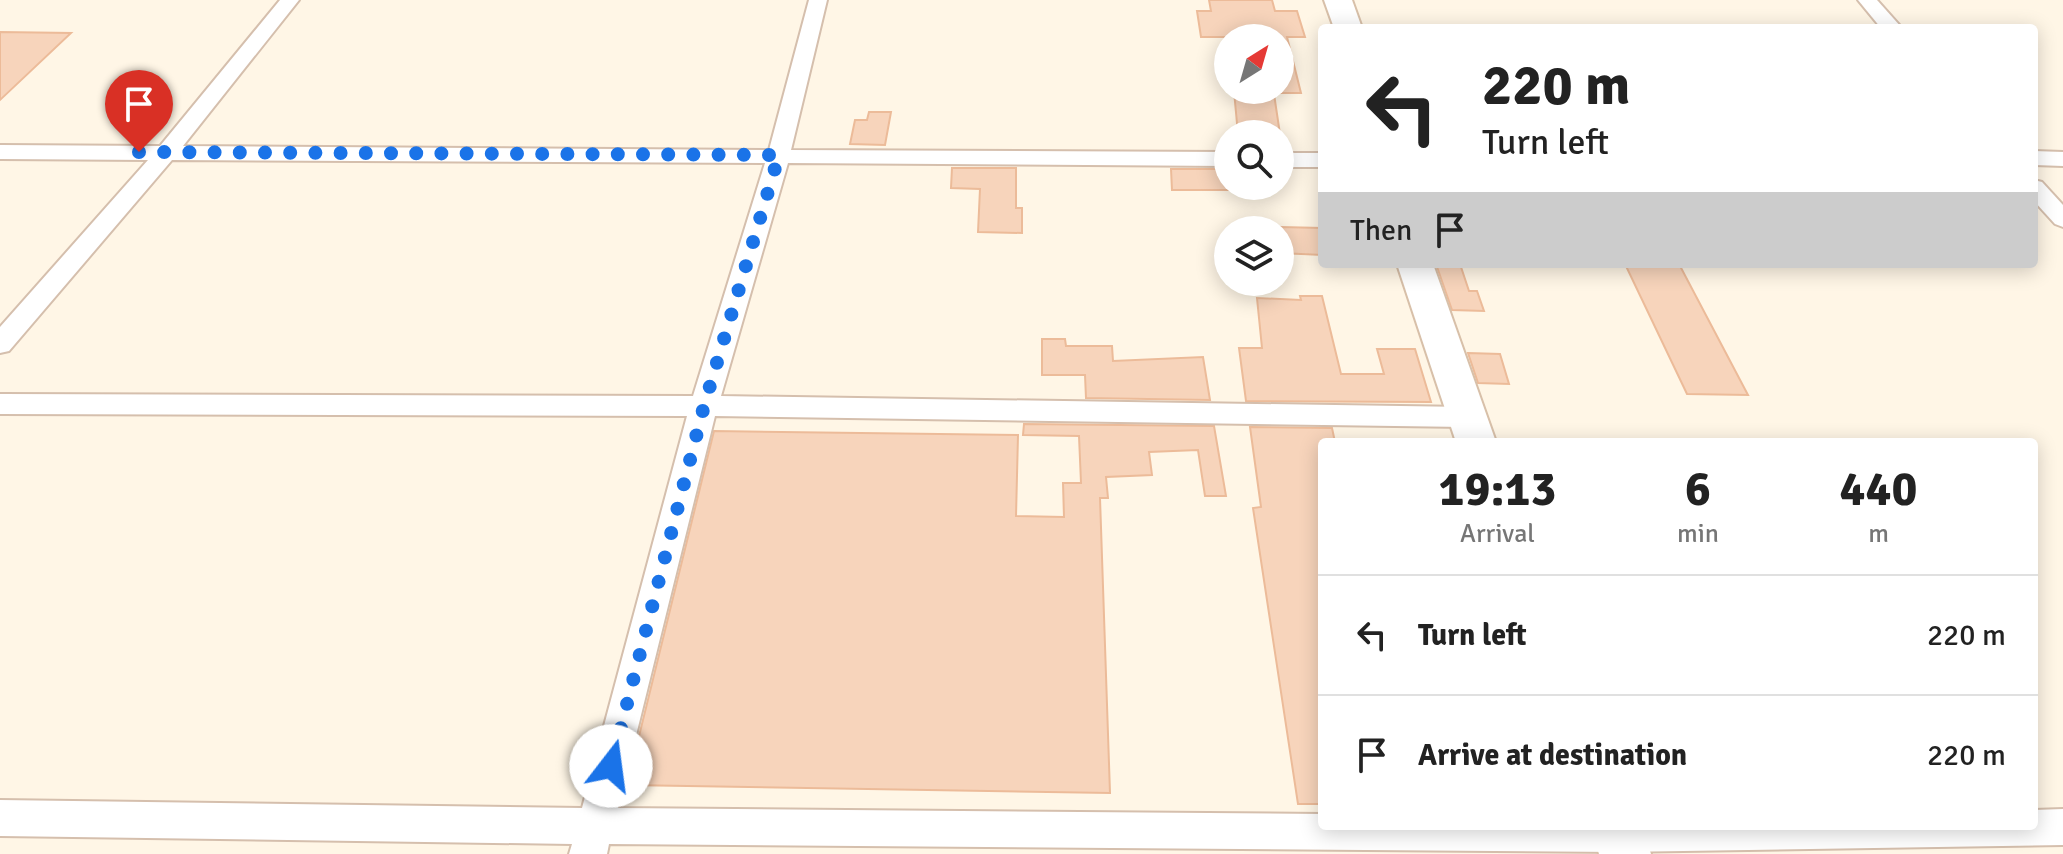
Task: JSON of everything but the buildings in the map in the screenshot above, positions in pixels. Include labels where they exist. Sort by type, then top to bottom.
[{"type":"main road","points":[[1338,0],[1347,24]]},
{"type":"main road","points":[[1416,268],[1471,429]]},
{"type":"street","points":[[0,344],[167,152],[290,0]]},
{"type":"street","points":[[591,840],[704,406],[779,155],[818,0]]},
{"type":"street","points":[[1867,0],[1888,24]]},
{"type":"street","points":[[0,152],[1214,159]]},
{"type":"street","points":[[2038,158],[2063,159]]},
{"type":"street","points":[[1294,160],[1318,160]]},
{"type":"street","points":[[2038,191],[2063,219]]},
{"type":"street","points":[[0,404],[704,406],[1471,429]]},
{"type":"street","points":[[0,818],[591,840],[1620,838],[1942,830]]},
{"type":"street","points":[[2038,828],[2063,827]]},
{"type":"route","points":[[139,152],[779,155],[704,406],[611,766]]}]
